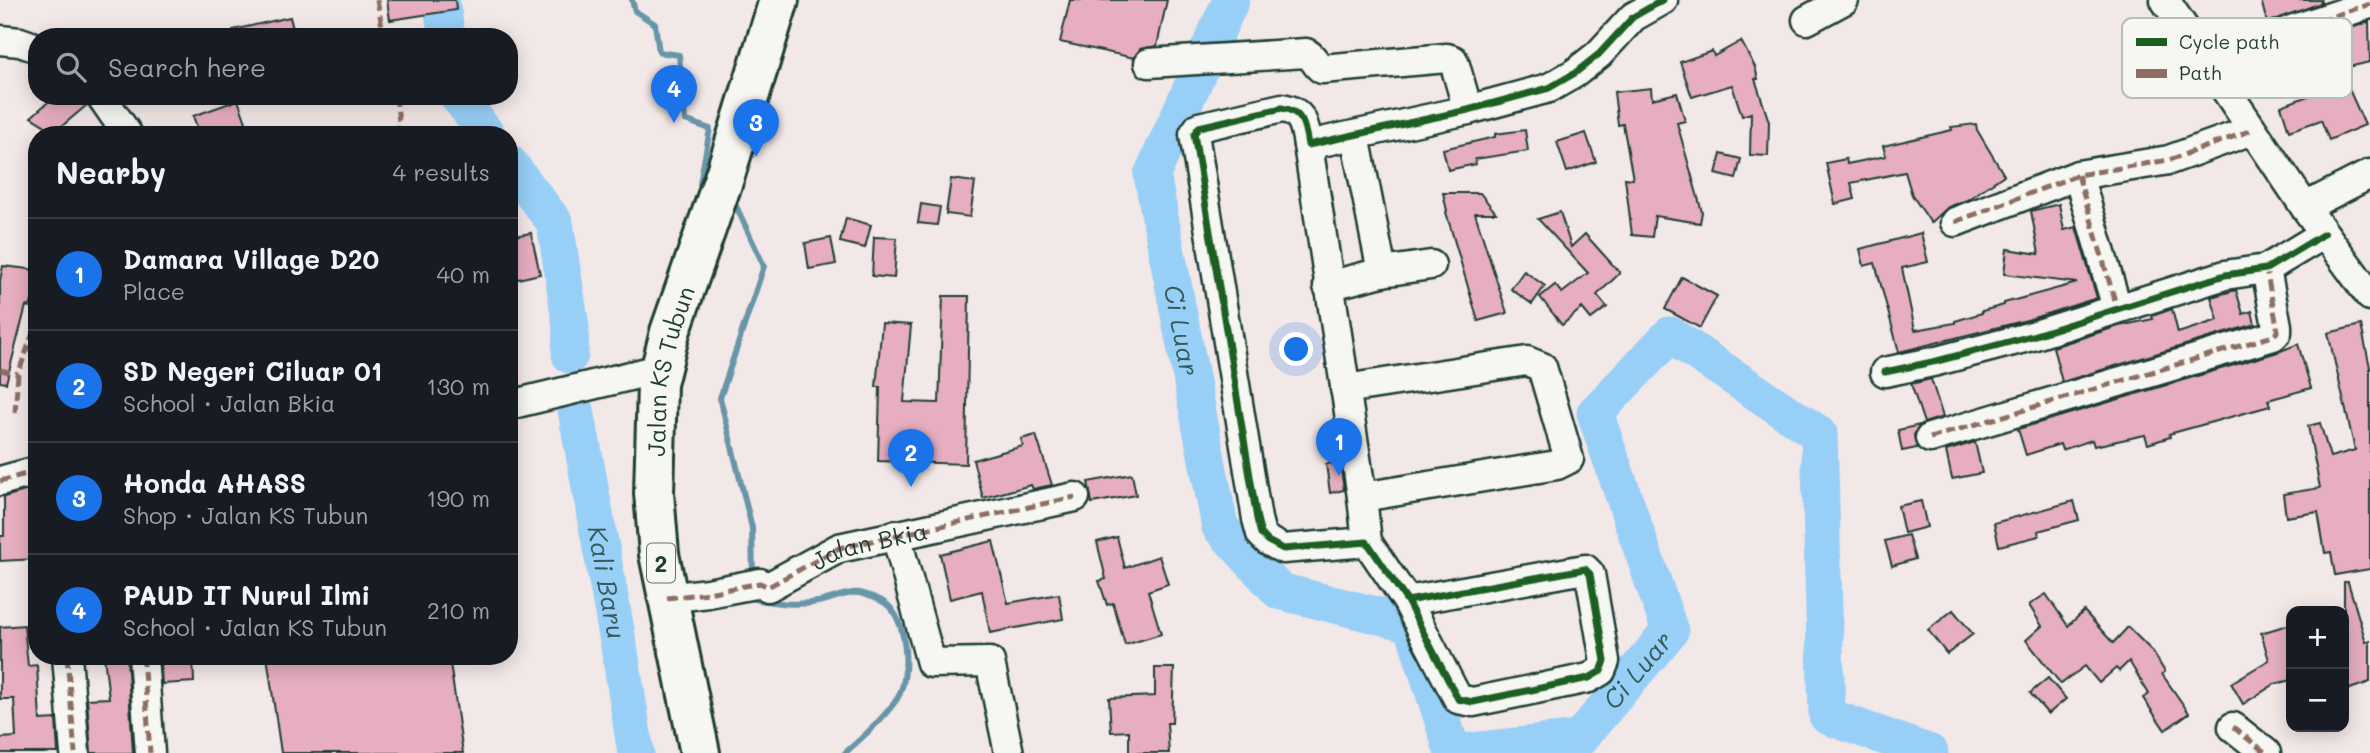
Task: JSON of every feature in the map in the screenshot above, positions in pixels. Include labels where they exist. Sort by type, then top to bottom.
[{"type":"highway","name":"Jalan KS Tubun","points":[[700,753],[659,554],[654,493],[654,446],[659,369],[725,175],[779,0]]},
{"type":"street","points":[[1308,145],[1468,110],[1549,88],[1575,73],[1599,54],[1633,17],[1663,0]]},
{"type":"street","points":[[1807,20],[1844,0]]},
{"type":"street","points":[[2165,0],[2177,18]]},
{"type":"street","points":[[2327,18],[2370,4]]},
{"type":"street","points":[[0,40],[28,45]]},
{"type":"street","points":[[1149,63],[1306,53],[1311,55],[1322,69],[1447,58],[1455,65],[1468,110]]},
{"type":"street","points":[[2230,98],[2370,296]]},
{"type":"street","points":[[107,105],[122,126]]},
{"type":"street","points":[[1367,542],[1283,549],[1261,534],[1194,134],[1199,127],[1282,108],[1292,109],[1303,119],[1367,542],[1407,601],[1458,699],[1473,702],[1589,678],[1601,671],[1605,661],[1590,574],[1585,569],[1407,601]]},
{"type":"street","points":[[1955,222],[2078,175],[2169,160],[2252,130]]},
{"type":"street","points":[[1355,136],[1382,272]]},
{"type":"street","points":[[2305,207],[2370,174]]},
{"type":"street","points":[[2078,175],[2117,308]]},
{"type":"street","points":[[1885,372],[2032,336],[2225,275],[2266,269],[2324,234]]},
{"type":"street","points":[[1328,286],[1382,272],[1431,265]]},
{"type":"street","points":[[1930,438],[2273,336],[2277,332],[2277,326],[2266,269]]},
{"type":"street","points":[[1345,389],[1527,361],[1538,364],[1542,367],[1569,459],[1557,465],[1362,497]]},
{"type":"street","points":[[518,403],[659,369]]},
{"type":"street","points":[[0,481],[28,473]]},
{"type":"street","name":"Jalan Bkia","points":[[667,598],[760,583],[768,587],[839,548],[1075,497]]},
{"type":"street","points":[[896,536],[931,663],[990,662],[1009,753]]},
{"type":"street","points":[[68,665],[75,753]]},
{"type":"street","points":[[144,665],[150,753]]},
{"type":"street","points":[[2233,727],[2266,753]]},
{"type":"building","points":[[387,0],[455,0],[456,10],[390,20]]},
{"type":"building","points":[[1070,0],[1167,0],[1157,46],[1140,49],[1134,58],[1060,42]]},
{"type":"building","points":[[2261,0],[2321,0],[2321,3],[2280,18],[2266,18]]},
{"type":"building","points":[[290,17],[293,28],[242,28]]},
{"type":"building","points":[[2369,22],[2370,62],[2352,66],[2352,28]]},
{"type":"building","points":[[1741,41],[1755,67],[1758,79],[1755,79],[1769,122],[1768,156],[1750,155],[1751,113],[1742,116],[1732,85],[1692,97],[1680,62],[1712,51],[1714,56]]},
{"type":"building","points":[[1651,88],[1652,99],[1677,93],[1685,121],[1677,123],[1702,212],[1700,223],[1655,216],[1652,237],[1632,235],[1625,178],[1633,179],[1623,124],[1618,125],[1614,92]]},
{"type":"building","points":[[2352,96],[2365,125],[2329,140],[2321,120],[2289,131],[2281,106],[2303,98],[2352,98]]},
{"type":"building","points":[[45,105],[87,105],[62,126],[45,126],[31,117]]},
{"type":"building","points":[[224,105],[240,105],[247,126],[197,126],[193,116]]},
{"type":"building","points":[[1976,124],[2004,175],[1967,200],[1948,207],[1931,223],[1912,195],[1905,172],[1851,183],[1855,199],[1835,204],[1826,163],[1846,159],[1847,164],[1886,156],[1883,146],[1952,130],[1951,127]]},
{"type":"building","points":[[1525,130],[1528,151],[1475,159],[1476,164],[1448,170],[1443,149],[1495,137],[1495,134]]},
{"type":"building","points":[[1586,133],[1596,162],[1567,172],[1557,142]]},
{"type":"building","points":[[1721,154],[1741,159],[1736,179],[1716,174]]},
{"type":"building","points":[[951,179],[975,182],[970,217],[946,214]]},
{"type":"building","points":[[1443,193],[1480,193],[1496,213],[1475,213],[1507,313],[1478,321],[1446,212]]},
{"type":"building","points":[[921,204],[940,207],[937,225],[918,223]]},
{"type":"building","points":[[2059,204],[2064,230],[2076,227],[2097,298],[2027,320],[1899,352],[1875,263],[1864,266],[1860,249],[1921,233],[1928,262],[1902,268],[1915,330],[1955,323],[2004,303],[2077,283],[2004,274],[2007,249],[2039,254],[2031,211]]},
{"type":"building","points":[[1560,212],[1571,247],[1585,234],[1620,273],[1597,295],[1607,307],[1591,319],[1582,308],[1562,325],[1540,297],[1555,285],[1562,293],[1588,273],[1538,219]]},
{"type":"building","points":[[846,218],[871,225],[865,248],[840,242]]},
{"type":"building","points":[[531,233],[540,274],[518,279],[518,235]]},
{"type":"building","points":[[874,237],[897,238],[894,278],[872,276]]},
{"type":"building","points":[[831,238],[836,264],[809,269],[805,243]]},
{"type":"building","points":[[3,266],[28,269],[28,306],[6,383],[0,382],[0,280]]},
{"type":"building","points":[[1524,271],[1545,286],[1532,304],[1511,289]]},
{"type":"building","points":[[1682,277],[1717,296],[1700,328],[1665,309]]},
{"type":"building","points":[[2236,290],[2243,314],[2252,311],[2255,324],[2062,382],[2053,347],[2119,326],[2153,319],[2152,316],[2172,309],[2178,333],[2218,320],[2211,297]]},
{"type":"building","points":[[943,296],[969,296],[966,464],[878,461],[880,387],[876,387],[882,323],[911,325],[904,402],[939,403]]},
{"type":"building","points":[[2361,325],[2370,367],[2370,569],[2335,575],[2331,552],[2325,553],[2318,512],[2286,517],[2283,494],[2320,488],[2308,426],[2320,423],[2330,457],[2355,450],[2328,333]]},
{"type":"building","points":[[2298,344],[2311,388],[2268,400],[2270,406],[2169,434],[2170,437],[2148,444],[2145,435],[2094,446],[2092,440],[2062,450],[2060,444],[2026,455],[2018,429]]},
{"type":"building","points":[[1931,379],[1943,417],[1924,423],[1911,384]]},
{"type":"building","points":[[1920,425],[1914,435],[1917,448],[1902,451],[1898,430]]},
{"type":"building","points":[[1036,435],[1052,485],[1033,489],[1031,485],[983,498],[973,460],[1023,446],[1021,439]]},
{"type":"building","points":[[1975,442],[1982,473],[1952,479],[1946,451]]},
{"type":"building","points":[[1340,462],[1344,490],[1330,493],[1326,464]]},
{"type":"building","points":[[1132,474],[1136,495],[1092,503],[1088,482]]},
{"type":"building","points":[[28,491],[28,559],[0,561],[0,536],[4,536],[4,497]]},
{"type":"building","points":[[1921,501],[1927,527],[1904,533],[1898,506]]},
{"type":"building","points":[[2074,501],[2079,520],[2038,531],[2039,536],[1999,546],[1994,523]]},
{"type":"building","points":[[1908,535],[1915,559],[1892,566],[1885,541]]},
{"type":"building","points":[[1117,537],[1125,568],[1159,556],[1168,584],[1148,591],[1161,634],[1125,645],[1113,603],[1107,605],[1099,581],[1106,579],[1097,542]]},
{"type":"building","points":[[993,541],[1008,603],[1059,594],[1063,619],[990,633],[982,591],[950,599],[940,554]]},
{"type":"building","points":[[2344,582],[2348,582],[2366,642],[2370,641],[2370,682],[2349,689],[2349,606],[2344,606]]},
{"type":"building","points":[[2046,594],[2068,626],[2084,611],[2113,643],[2128,627],[2152,651],[2165,672],[2162,674],[2189,713],[2165,730],[2143,698],[2149,694],[2129,661],[2119,671],[2116,668],[2099,683],[2085,666],[2061,684],[2026,640],[2042,626],[2029,605]]},
{"type":"building","points":[[1953,610],[1973,634],[1947,654],[1928,630]]},
{"type":"building","points":[[24,625],[28,666],[37,665],[40,720],[56,719],[58,753],[0,753],[0,738],[16,737],[14,699],[0,699],[0,627]]},
{"type":"building","points":[[2286,626],[2286,681],[2275,684],[2243,704],[2231,683],[2269,660],[2261,633]]},
{"type":"building","points":[[105,665],[128,665],[133,753],[91,753],[87,699],[109,698]]},
{"type":"building","points":[[161,665],[193,665],[194,682],[162,684]]},
{"type":"building","points":[[268,665],[450,665],[463,753],[281,753]]},
{"type":"building","points":[[1155,668],[1174,668],[1172,723],[1167,723],[1169,753],[1129,753],[1129,731],[1111,732],[1109,698],[1155,696]]},
{"type":"building","points":[[2048,678],[2066,699],[2048,714],[2030,693]]},
{"type":"waterway","name":"Kali Baru","points":[[441,0],[446,28]]},
{"type":"waterway","points":[[632,0],[635,11],[655,24],[659,52],[679,55],[685,120],[710,129],[700,184],[707,188]]},
{"type":"waterway","name":"Ci Luar","points":[[1231,0],[1152,175],[1220,527],[1279,591],[1412,624],[1453,753],[1579,739],[1670,631],[1595,413],[1670,335],[1819,434],[1827,716],[1930,753]]},
{"type":"waterway","name":"Kali Baru","points":[[465,105],[480,126]]},
{"type":"waterway","name":"Kali Baru","points":[[518,175],[555,223],[571,327],[570,355]]},
{"type":"waterway","points":[[728,201],[736,206],[764,266],[720,398],[752,528],[753,578]]},
{"type":"waterway","name":"Kali Baru","points":[[576,410],[636,753]]},
{"type":"waterway","points":[[754,592],[754,599],[793,604],[860,593],[885,603],[899,621],[903,634],[905,663],[897,699],[845,753]]},
{"type":"marked path","points":[[377,0],[382,28]]},
{"type":"marked path","points":[[2327,18],[2370,4]]},
{"type":"marked path","points":[[397,105],[398,126]]},
{"type":"marked path","points":[[1955,222],[2078,175],[2169,160],[2252,130]]},
{"type":"marked path","points":[[2078,175],[2117,308]]},
{"type":"marked path","points":[[1930,438],[2273,336],[2277,332],[2277,326],[2266,269]]},
{"type":"marked path","points":[[15,413],[18,374],[28,347]]},
{"type":"marked path","points":[[0,370],[18,374]]},
{"type":"marked path","points":[[0,481],[28,473]]},
{"type":"marked path","points":[[667,598],[760,583],[768,587],[839,548],[1075,497]]},
{"type":"marked path","points":[[68,665],[75,753]]},
{"type":"marked path","points":[[144,665],[150,753]]},
{"type":"marked path","points":[[2233,727],[2266,753]]},
{"type":"cycle path","points":[[1407,601],[1585,569],[1590,574],[1605,661],[1601,671],[1589,678],[1473,702],[1458,699],[1407,601],[1367,542],[1283,549],[1261,534],[1194,134],[1199,127],[1282,108],[1294,112],[1302,120],[1308,145],[1468,110],[1549,88],[1575,73],[1599,54],[1633,17],[1663,0]]},
{"type":"cycle path","points":[[1885,372],[2032,336],[2225,275],[2266,269],[2324,234]]},
{"type":"place","name":"PAUD IT Nurul Ilmi","points":[[674,123]]},
{"type":"place","name":"Honda AHASS","points":[[756,157]]},
{"type":"place","name":"Damara Village D20","points":[[1339,476]]},
{"type":"place","name":"SD Negeri Ciluar 01","points":[[911,487]]}]
